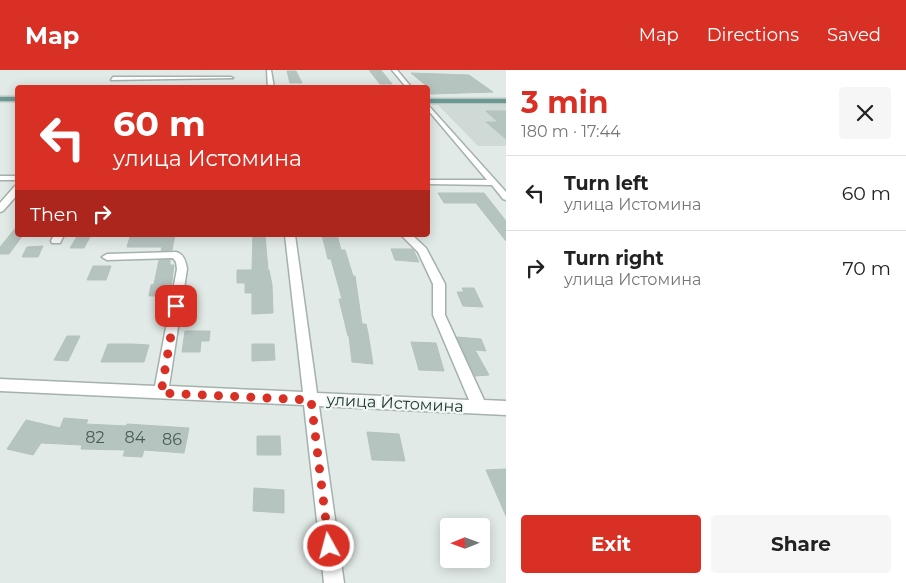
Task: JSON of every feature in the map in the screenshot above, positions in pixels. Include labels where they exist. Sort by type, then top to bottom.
[{"type":"main road","points":[[0,99],[15,99]]},
{"type":"main road","points":[[430,101],[506,101]]},
{"type":"street","points":[[167,78],[171,70]]},
{"type":"street","points":[[270,70],[271,85]]},
{"type":"street","points":[[394,70],[407,85]]},
{"type":"street","points":[[112,79],[231,78]]},
{"type":"street","points":[[430,109],[506,196]]},
{"type":"street","points":[[0,178],[15,178]]},
{"type":"street","points":[[430,182],[494,183]]},
{"type":"street","points":[[0,209],[15,192]]},
{"type":"street","points":[[290,237],[334,583]]},
{"type":"street","name":"улица Истомина","points":[[408,237],[422,250],[438,284],[439,314],[480,407]]},
{"type":"street","points":[[107,257],[176,256],[181,261],[182,269],[161,393]]},
{"type":"street","name":"улица Истомина","points":[[0,385],[506,408]]},
{"type":"shaded area","points":[[438,105],[506,105],[506,146],[478,146]]},
{"type":"building","points":[[369,70],[381,70],[392,84],[380,84]]},
{"type":"building","points":[[287,71],[296,71],[302,83],[290,83]]},
{"type":"building","points":[[411,73],[469,75],[493,92],[431,94],[430,85],[426,85]]},
{"type":"building","points":[[486,111],[506,111],[506,139],[486,122],[498,122]]},
{"type":"building","points":[[438,193],[484,193],[506,221],[506,241],[476,203],[444,203]]},
{"type":"building","points":[[15,229],[15,237],[22,237],[9,254],[0,254],[0,247]]},
{"type":"building","points":[[77,237],[90,237],[84,248],[70,248]]},
{"type":"building","points":[[130,237],[175,237],[172,250],[161,251],[162,247],[127,247]]},
{"type":"building","points":[[253,237],[265,237],[268,270],[272,285],[273,313],[252,314],[252,293],[245,293],[245,283],[237,283],[237,270],[252,270]]},
{"type":"building","points":[[322,237],[338,237],[341,250],[345,250],[353,276],[355,276],[362,324],[366,324],[373,364],[352,362],[349,336],[339,299],[342,299],[331,259],[328,259]]},
{"type":"building","points":[[43,246],[38,257],[22,257],[27,247]]},
{"type":"building","points":[[391,249],[413,249],[419,262],[395,260]]},
{"type":"building","points":[[159,260],[170,260],[170,265],[174,265],[170,296],[149,296],[151,285],[154,284]]},
{"type":"building","points":[[93,266],[111,266],[106,280],[87,280]]},
{"type":"building","points":[[462,288],[474,288],[483,307],[463,306],[457,292],[464,292]]},
{"type":"building","points":[[185,331],[210,331],[209,341],[201,341],[200,352],[182,352]]},
{"type":"building","points":[[67,336],[80,336],[68,361],[54,360]]},
{"type":"building","points":[[457,337],[481,339],[486,351],[475,350],[489,375],[475,376]]},
{"type":"building","points":[[411,342],[436,343],[444,371],[419,370]]},
{"type":"building","points":[[108,344],[149,345],[144,362],[101,362]]},
{"type":"building","points":[[252,344],[274,344],[275,360],[252,361]]},
{"type":"building","points":[[64,418],[88,420],[86,424],[126,426],[127,424],[189,428],[184,453],[144,450],[142,457],[123,456],[125,450],[81,449],[82,445],[41,443],[33,455],[7,449],[26,420],[60,428]]},
{"type":"building","points":[[367,432],[399,434],[405,461],[372,460]]},
{"type":"building","points":[[257,436],[280,436],[281,455],[257,455]]},
{"type":"building","points":[[506,469],[506,516],[486,470]]},
{"type":"building","points":[[254,488],[284,490],[284,513],[253,511]]},
{"type":"route","points":[[176,306],[161,393],[311,400],[329,546]]}]
